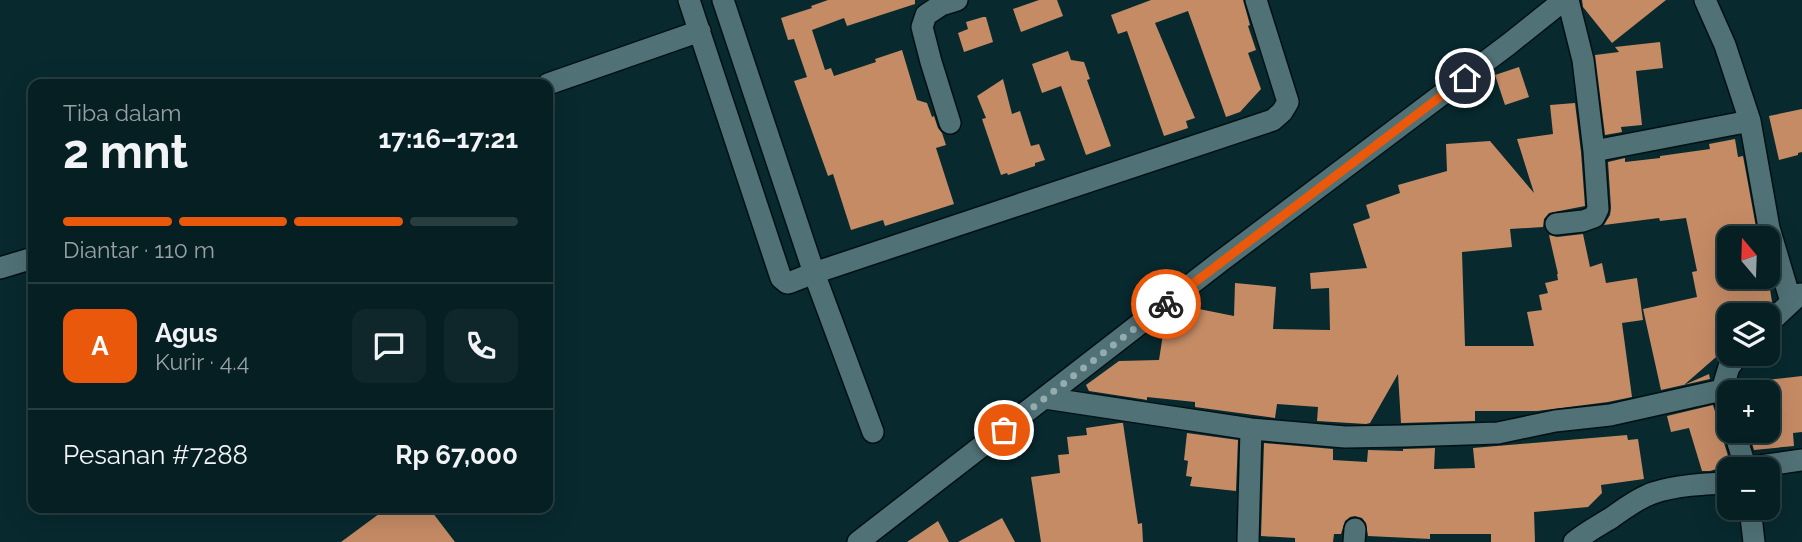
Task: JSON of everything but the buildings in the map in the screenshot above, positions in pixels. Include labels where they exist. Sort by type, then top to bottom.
[{"type":"street","points":[[690,0],[781,278],[791,282],[1273,120],[1288,102],[1256,0]]},
{"type":"street","points":[[723,0],[814,273],[873,432]]},
{"type":"street","points":[[950,123],[922,27],[926,15],[941,5],[957,0]]},
{"type":"street","points":[[858,542],[1221,261],[1566,0],[1583,60],[1599,198],[1594,217],[1556,224]]},
{"type":"street","points":[[1705,0],[1725,45],[1750,121],[1769,228],[1796,297],[1780,312]]},
{"type":"street","points":[[553,82],[700,32]]},
{"type":"street","points":[[1594,150],[1750,121]]},
{"type":"street","points":[[0,268],[28,260]]},
{"type":"street","points":[[1045,398],[1251,429],[1345,437],[1452,436],[1498,433],[1555,421],[1610,415],[1717,391]]},
{"type":"street","points":[[1248,542],[1251,429]]},
{"type":"street","points":[[1780,463],[1802,460]]},
{"type":"street","points":[[1574,542],[1591,528],[1653,493],[1691,485],[1717,484]]},
{"type":"street","points":[[1751,520],[1754,542]]},
{"type":"way so far","points":[[1004,430],[1166,304]]},
{"type":"route","points":[[1166,304],[1465,78]]}]
